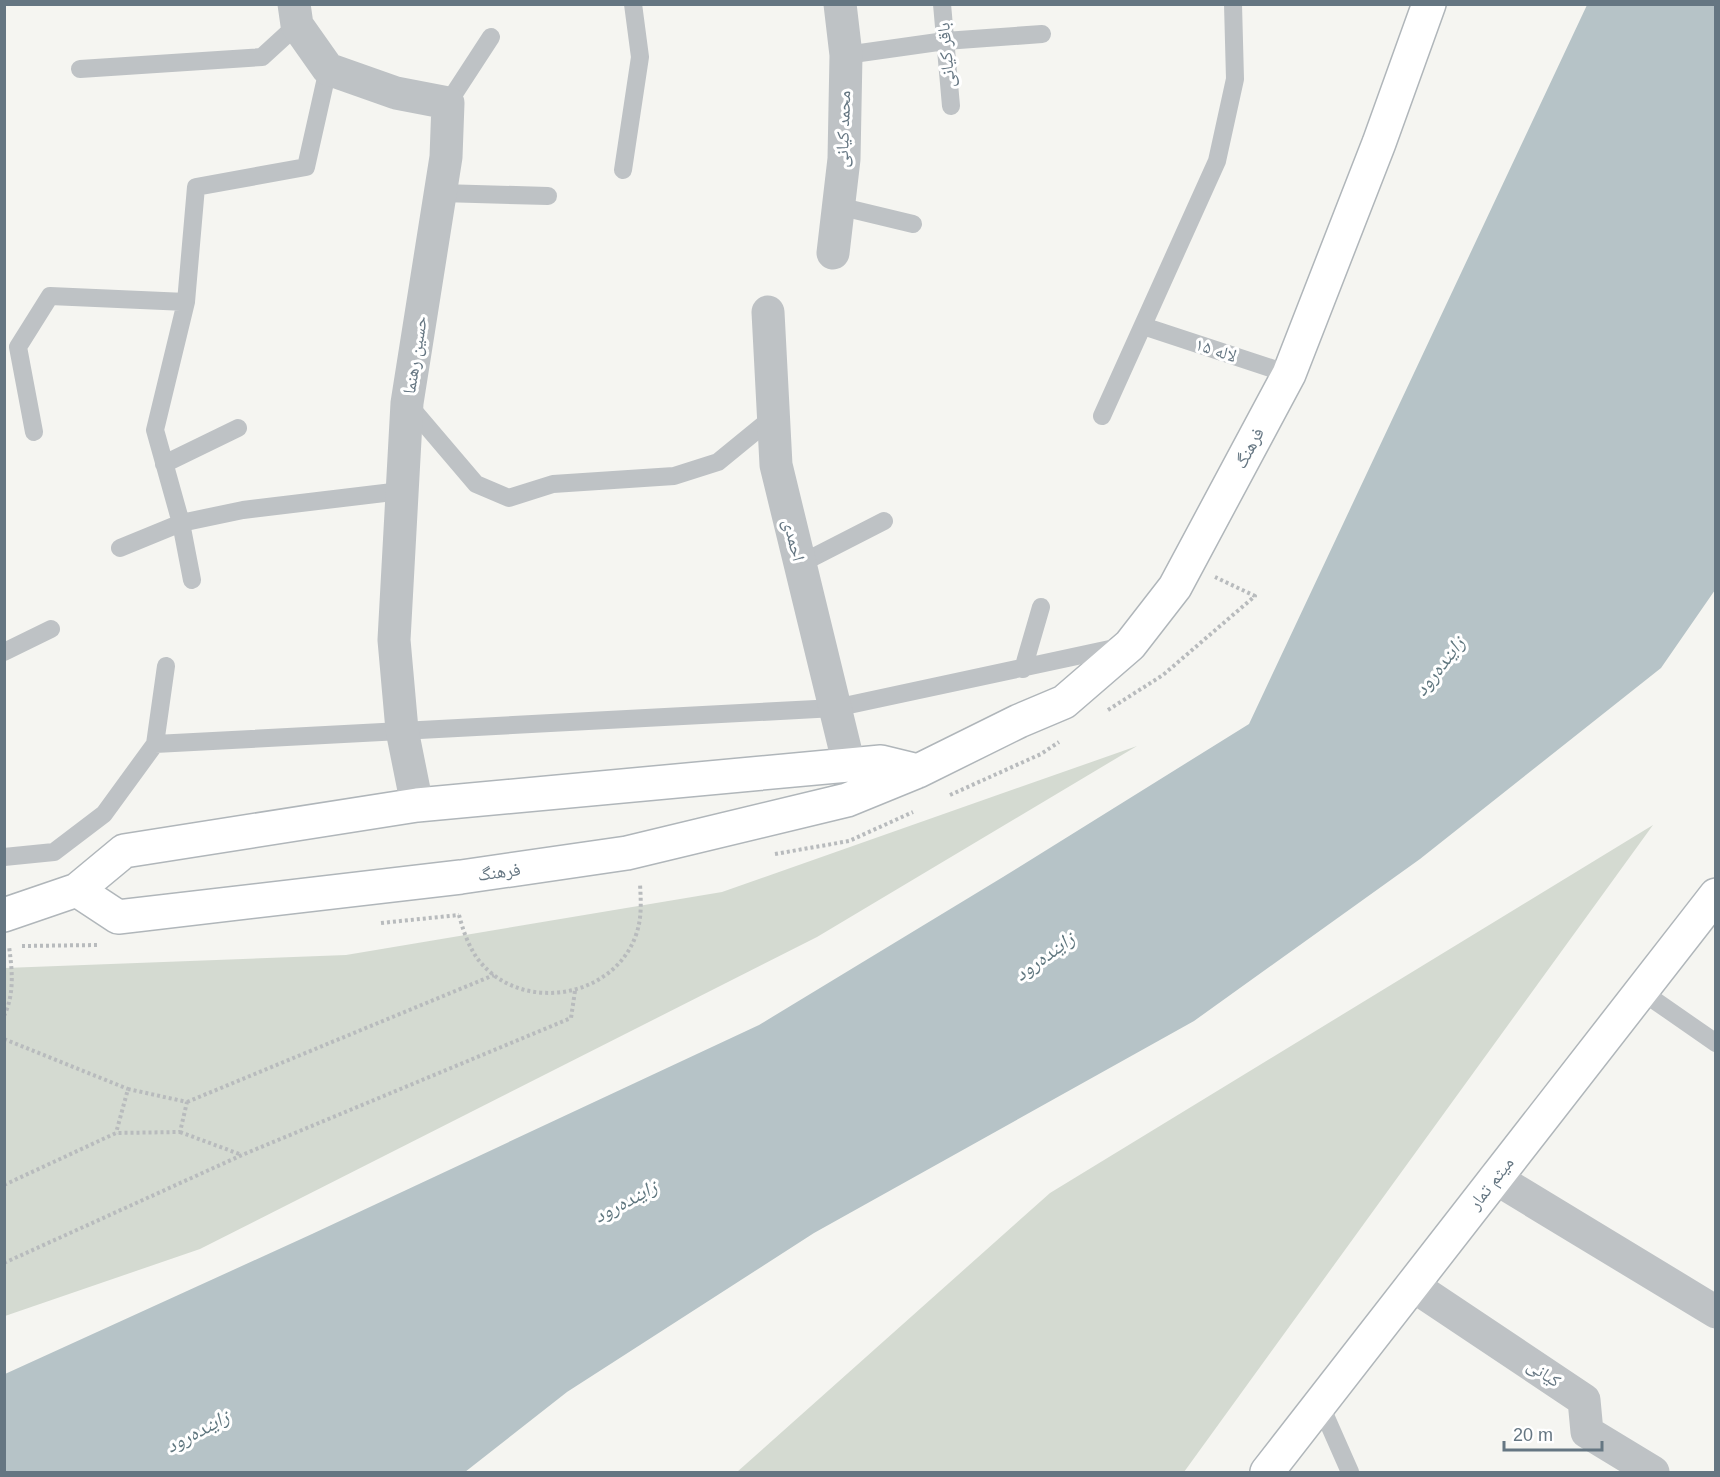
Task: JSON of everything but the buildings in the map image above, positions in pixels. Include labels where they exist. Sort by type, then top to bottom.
[{"type":"street","name":"محمد کیانی","points":[[833,254],[844,159],[846,55],[840,4]]},
{"type":"street","name":"فرهنگ","points":[[77,890],[118,917],[461,877],[627,853],[847,800],[918,771],[1018,721],[1064,702],[1130,645],[1175,587],[1289,374],[1375,154],[1429,4]]},
{"type":"street","points":[[296,15],[328,69],[396,93],[448,103]]},
{"type":"street","name":"حسین رهنما","points":[[417,806],[402,730],[394,640],[407,403],[446,157],[448,103]]},
{"type":"street","name":"احمدی","points":[[768,312],[776,465],[849,765]]},
{"type":"street","points":[[4,915],[77,890],[124,851],[417,806],[881,762],[918,771]]},
{"type":"street","name":"میثم تمار","points":[[1267,1473],[1716,895]]},
{"type":"street","points":[[1495,1178],[1716,1312]]},
{"type":"street","name":"کیانی","points":[[1412,1285],[1584,1400],[1587,1432],[1653,1473]]},
{"type":"lane","points":[[623,170],[640,57],[633,4]]},
{"type":"lane","name":"باقر کیانی","points":[[942,4],[951,106]]},
{"type":"lane","points":[[1102,416],[1217,161],[1235,79],[1233,4]]},
{"type":"lane","points":[[80,69],[262,57],[296,15]]},
{"type":"lane","points":[[846,55],[945,41],[1042,34]]},
{"type":"lane","points":[[448,103],[491,37]]},
{"type":"lane","points":[[192,580],[181,523],[155,430],[186,302],[196,187],[306,167],[328,69]]},
{"type":"lane","points":[[441,193],[548,196]]},
{"type":"lane","points":[[838,206],[913,224]]},
{"type":"lane","points":[[34,432],[18,347],[50,296],[186,302]]},
{"type":"lane","name":"لاله ۱۵","points":[[1143,326],[1289,374]]},
{"type":"lane","points":[[407,403],[476,484],[509,498],[553,484],[674,476],[718,462],[773,417]]},
{"type":"lane","points":[[164,464],[238,428]]},
{"type":"lane","points":[[120,548],[181,523],[243,510],[401,491]]},
{"type":"lane","points":[[800,564],[884,521]]},
{"type":"lane","points":[[1023,669],[1041,607]]},
{"type":"lane","points":[[4,652],[51,629]]},
{"type":"lane","points":[[154,744],[835,708],[1130,645]]},
{"type":"lane","points":[[4,857],[54,852],[104,814],[154,744],[166,666]]},
{"type":"lane","points":[[1641,991],[1716,1043]]},
{"type":"lane","points":[[1320,1404],[1350,1473]]},
{"type":"path","points":[[461,877],[458,896],[459,915],[466,938],[477,958],[494,975],[519,988],[547,994],[575,991],[601,979],[608,973],[622,960],[636,935],[642,907],[639,879],[627,853]]},
{"type":"path","points":[[4,936],[9,946],[13,977],[8,1008],[4,1016]]},
{"type":"path","points":[[4,1040],[129,1089],[187,1102],[494,975]]},
{"type":"path","points":[[4,1263],[242,1155],[571,1018],[575,991]]},
{"type":"path","points":[[116,1132],[129,1089]]},
{"type":"path","points":[[180,1132],[187,1102]]},
{"type":"path","points":[[4,1185],[116,1132],[180,1132],[242,1155]]},
{"type":"shaded area","points":[[1137,746],[817,937],[200,1249],[5,1316],[5,968],[346,955],[722,892]]},
{"type":"shaded area","points":[[1653,825],[1184,1472],[737,1472],[1050,1193]]},
{"type":"water","name":"زاینده‌رود","points":[[1587,5],[1715,5],[1715,590],[1661,668],[1420,859],[1194,1021],[814,1233],[567,1392],[465,1472],[5,1472],[5,1374],[312,1234],[759,1025],[1249,724]]}]
